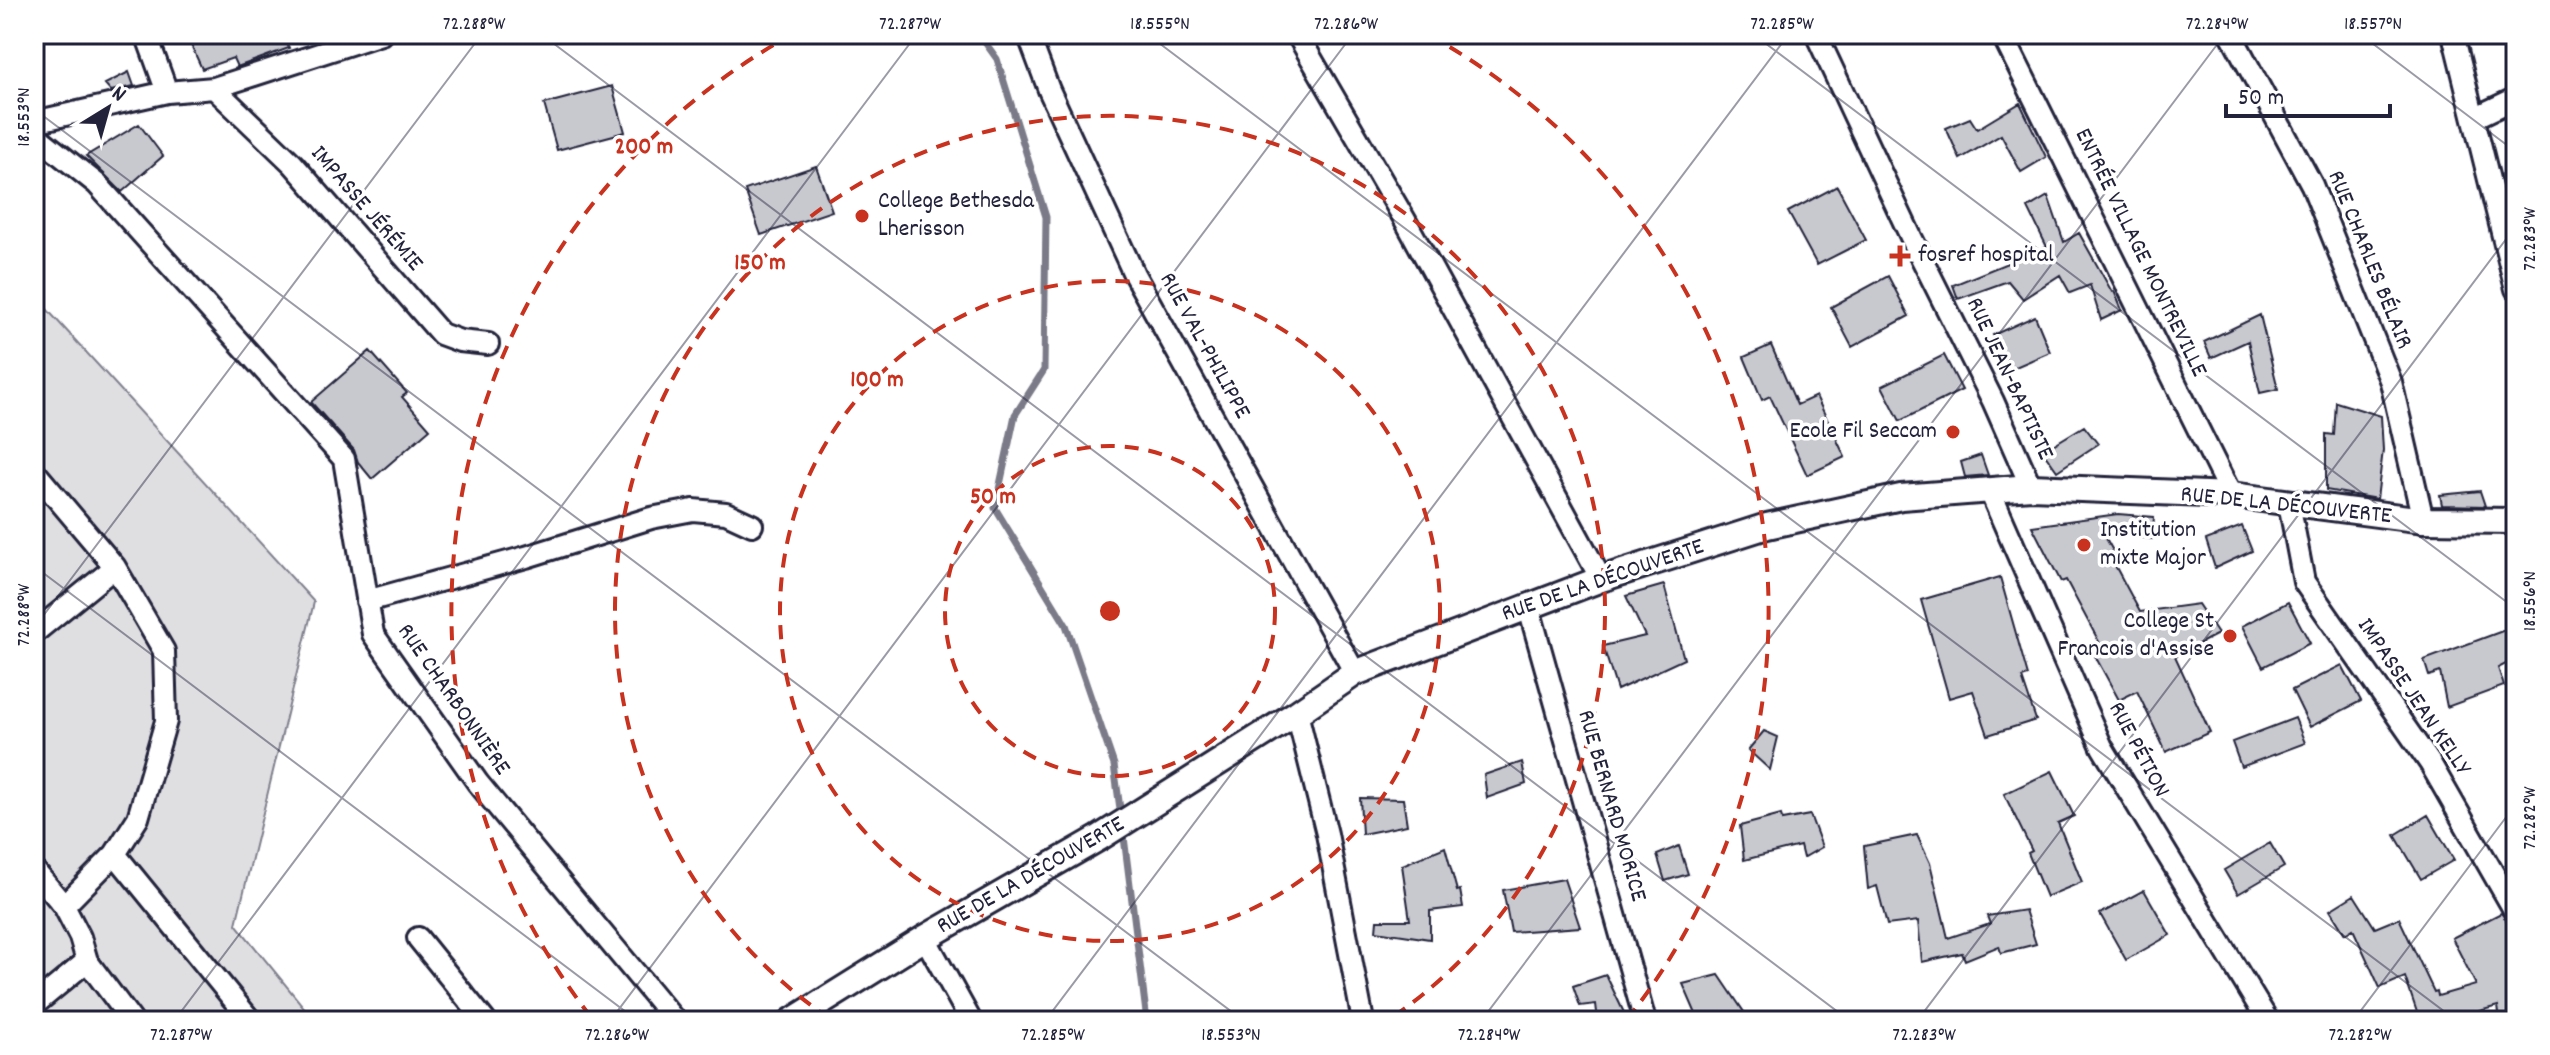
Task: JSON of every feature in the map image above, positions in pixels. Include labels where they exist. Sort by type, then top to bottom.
[{"type":"street","points":[[146,34],[167,92]]},
{"type":"street","points":[[34,122],[167,92],[214,88],[381,34]]},
{"type":"street","name":"RUE VAL-PHILIPPE","points":[[1028,34],[1049,90],[1134,274],[1355,673]]},
{"type":"street","points":[[1297,34],[1405,220],[1601,579]]},
{"type":"street","name":"RUE JEAN-BAPTISTE","points":[[1816,34],[1911,237],[1993,401],[2031,487]]},
{"type":"street","name":"ENTRÉE VILLAGE MONTREVILLE","points":[[2002,34],[2231,495]]},
{"type":"street","name":"RUE CHARLES BÉLAIR","points":[[2231,34],[2312,185],[2391,382],[2423,520]]},
{"type":"street","points":[[2453,34],[2516,289]]},
{"type":"street","name":"IMPASSE JÉRÉMIE","points":[[214,88],[293,164],[441,334],[460,341],[488,344]]},
{"type":"street","points":[[2474,118],[2516,98]]},
{"type":"street","name":"RUE CHARBONNIÈRE","points":[[34,134],[97,184],[344,459],[373,634],[478,783],[675,1021]]},
{"type":"street","points":[[34,471],[115,567],[164,651],[166,721],[138,818],[115,854],[64,906]]},
{"type":"street","name":"RUE DE LA DÉCOUVERTE","points":[[792,1021],[925,938],[1099,838],[1355,673],[1528,605],[1767,526],[1901,497],[2031,487],[2231,495],[2423,520],[2516,521]]},
{"type":"street","name":"RUE PÉTION","points":[[1989,489],[2102,747],[2268,1021]]},
{"type":"street","name":"IMPASSE JEAN KELLY","points":[[2289,503],[2304,582],[2430,763],[2516,913]]},
{"type":"street","points":[[367,601],[651,518],[693,510],[726,513],[752,525]]},
{"type":"street","points":[[34,633],[115,567]]},
{"type":"street","name":"RUE BERNARD MORICE","points":[[1528,605],[1645,1021]]},
{"type":"street","points":[[1297,713],[1327,834],[1363,1021]]},
{"type":"street","points":[[115,854],[251,1021]]},
{"type":"street","points":[[34,870],[64,906],[80,937],[87,961],[132,1021]]},
{"type":"street","points":[[418,938],[485,1021]]},
{"type":"street","points":[[925,938],[971,1021]]},
{"type":"street","points":[[34,1005],[87,961]]},
{"type":"shaded area","points":[[34,295],[314,602],[236,924],[315,1021],[34,1021]]},
{"type":"building","points":[[186,34],[283,34],[289,48],[237,67],[233,58],[202,69]]},
{"type":"building","points":[[129,72],[134,86],[111,91],[105,84]]},
{"type":"building","points":[[612,86],[625,132],[557,150],[544,104]]},
{"type":"building","points":[[2020,103],[2046,157],[2021,172],[2001,135],[1960,159],[1946,128],[1970,118],[1977,129]]},
{"type":"building","points":[[139,124],[163,156],[122,192],[86,156]]},
{"type":"building","points":[[816,166],[832,211],[761,235],[745,190]]},
{"type":"building","points":[[1837,186],[1866,240],[1817,265],[1788,212]]},
{"type":"building","points":[[2048,196],[2064,242],[2079,233],[2122,310],[2101,320],[2090,285],[2070,293],[2060,275],[2023,299],[2008,281],[1958,299],[1953,285],[2047,247],[2028,208]]},
{"type":"building","points":[[1888,276],[1909,316],[1852,347],[1831,307]]},
{"type":"building","points":[[2260,315],[2278,389],[2260,393],[2248,341],[2211,358],[2204,342]]},
{"type":"building","points":[[2035,316],[2050,352],[2011,369],[1993,335]]},
{"type":"building","points":[[1771,345],[1797,405],[1816,396],[1845,457],[1807,475],[1770,396],[1762,400],[1744,357]]},
{"type":"building","points":[[370,351],[407,393],[402,397],[430,429],[372,479],[358,462],[354,450],[311,402]]},
{"type":"building","points":[[1944,355],[1962,390],[1900,421],[1882,386]]},
{"type":"building","points":[[2336,402],[2381,416],[2383,450],[2377,499],[2326,490],[2326,434],[2334,435]]},
{"type":"building","points":[[2084,426],[2098,444],[2057,471],[2043,451]]},
{"type":"building","points":[[1981,455],[1988,475],[1965,477],[1961,462]]},
{"type":"building","points":[[2480,491],[2485,506],[2442,505],[2440,495]]},
{"type":"building","points":[[2118,514],[2154,517],[2152,539],[2103,533],[2117,558],[2112,560],[2140,612],[2198,604],[2218,634],[2175,656],[2210,732],[2166,752],[2137,691],[2119,700],[2095,656],[2104,651],[2066,580],[2061,582],[2032,526]]},
{"type":"building","points":[[2242,526],[2252,551],[2215,568],[2206,540]]},
{"type":"building","points":[[2000,577],[2028,676],[2022,678],[2036,720],[1988,735],[1973,691],[1949,698],[1921,600]]},
{"type":"building","points":[[1664,585],[1684,659],[1617,690],[1603,646],[1645,636],[1626,596]]},
{"type":"building","points":[[2288,602],[2310,643],[2263,667],[2242,626]]},
{"type":"building","points":[[2516,626],[2516,659],[2498,668],[2504,686],[2447,707],[2440,672],[2429,676],[2424,660]]},
{"type":"building","points":[[2342,665],[2361,701],[2310,727],[2292,690]]},
{"type":"building","points":[[2295,718],[2305,743],[2241,767],[2232,742]]},
{"type":"building","points":[[1764,731],[1778,737],[1770,770],[1748,750]]},
{"type":"building","points":[[1522,762],[1526,784],[1487,798],[1484,775]]},
{"type":"building","points":[[2052,771],[2074,816],[2058,823],[2082,882],[2046,897],[2028,853],[2032,851],[2004,794]]},
{"type":"building","points":[[1360,798],[1403,799],[1407,825],[1362,834]]},
{"type":"building","points":[[1781,815],[1782,820],[1810,815],[1822,847],[1803,858],[1800,846],[1744,860],[1740,826]]},
{"type":"building","points":[[2428,815],[2454,860],[2421,879],[2395,835]]},
{"type":"building","points":[[1917,835],[1930,863],[1948,938],[1990,924],[1987,916],[2025,910],[2036,944],[2001,953],[1999,946],[1965,960],[1962,953],[1922,962],[1918,921],[1887,925],[1877,886],[1868,889],[1864,846]]},
{"type":"building","points":[[2270,843],[2284,867],[2238,894],[2224,870]]},
{"type":"building","points":[[1679,846],[1688,874],[1665,881],[1657,855]]},
{"type":"building","points":[[1445,847],[1463,907],[1430,911],[1430,939],[1376,931],[1377,920],[1410,920],[1402,865]]},
{"type":"building","points":[[1564,879],[1580,927],[1511,932],[1503,890]]},
{"type":"building","points":[[2144,890],[2170,935],[2126,960],[2100,914]]},
{"type":"building","points":[[2354,895],[2375,928],[2399,918],[2438,996],[2476,985],[2452,938],[2501,913],[2516,933],[2516,1021],[2500,1021],[2498,1006],[2442,1021],[2420,1021],[2405,977],[2380,988],[2353,929],[2345,934],[2330,910]]},
{"type":"building","points":[[1606,975],[1628,1021],[1598,1021],[1596,1004],[1580,1006],[1573,986]]},
{"type":"building","points":[[1719,975],[1744,1012],[1715,1021],[1699,1021],[1683,984]]},
{"type":"waterway","points":[[979,34],[997,59],[1046,217],[1044,370],[1015,415],[995,508],[1066,625],[1114,765],[1121,816]]},
{"type":"waterway","points":[[1123,829],[1147,1021]]},
{"type":"place","name":"College Bethesda Lherisson","points":[[862,216]]},
{"type":"place","name":"fosref hospital","points":[[1900,256]]},
{"type":"place","name":"Ecole Fil Seccam","points":[[1953,432]]},
{"type":"place","name":"Institution mixte Major","points":[[2084,545]]},
{"type":"place","name":"College St Francois d'Assise","points":[[2230,636]]}]
